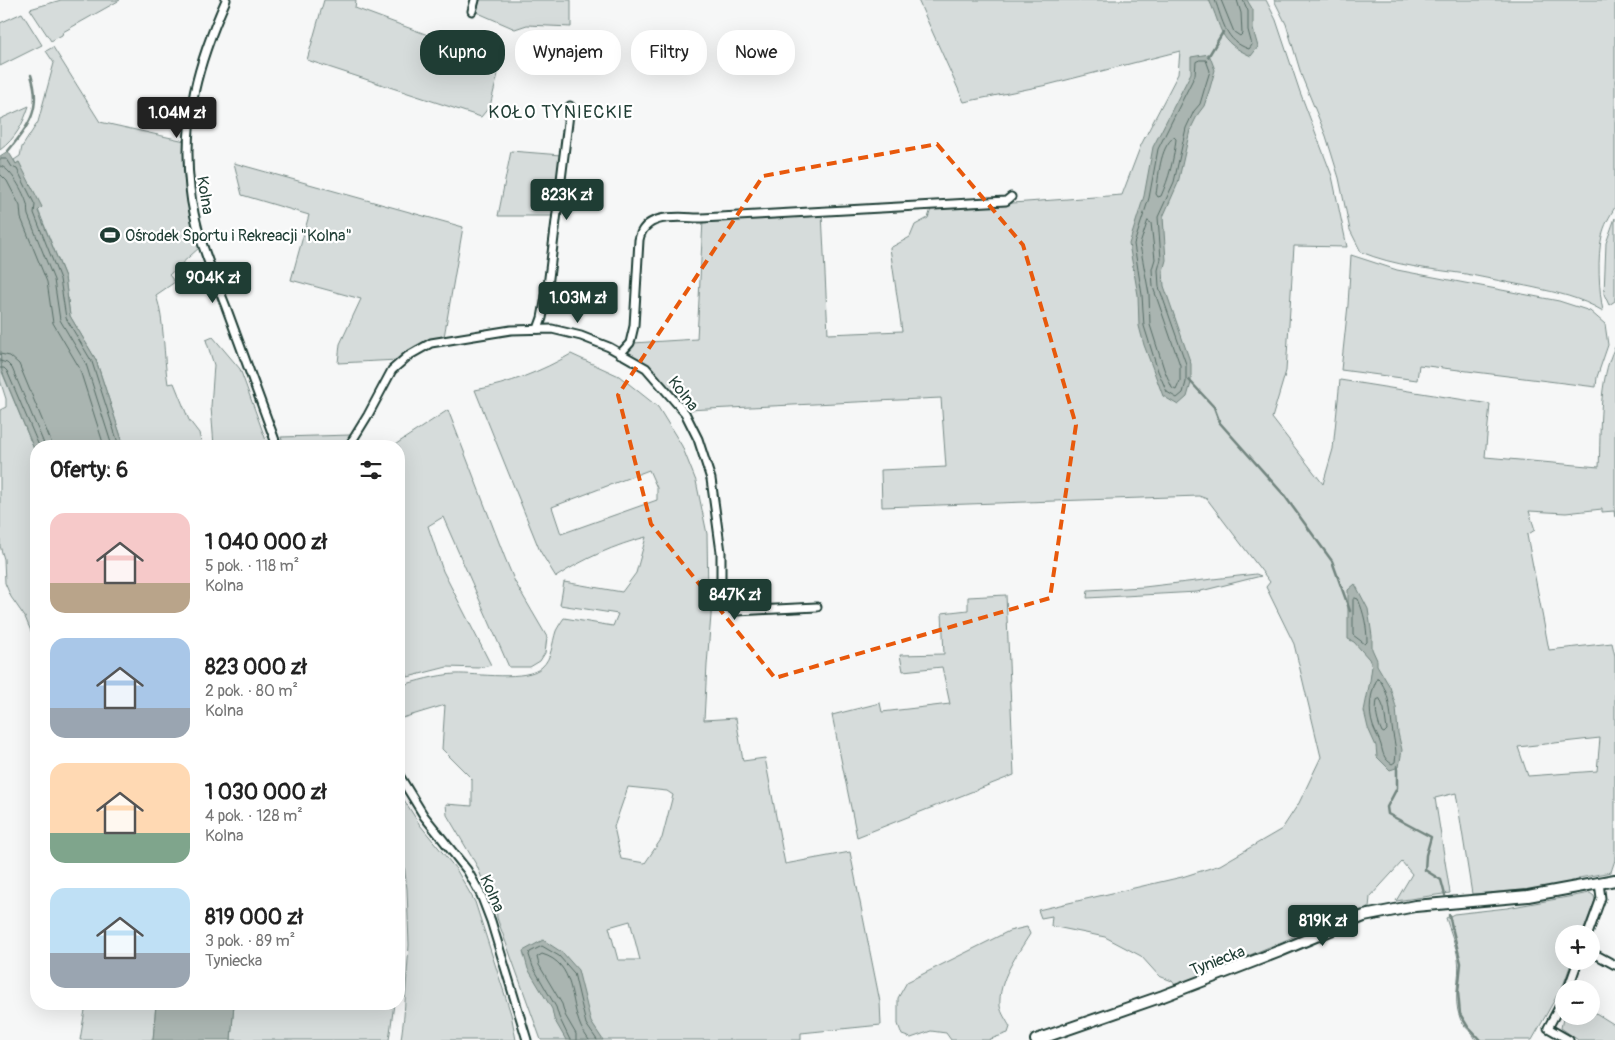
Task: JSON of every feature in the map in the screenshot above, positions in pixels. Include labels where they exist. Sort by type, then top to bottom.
[{"type":"street","name":"Kolna","points":[[226,0],[206,48],[195,85],[188,139],[190,190],[203,246],[275,440]]},
{"type":"street","points":[[472,11],[475,0]]},
{"type":"street","points":[[538,329],[548,286],[570,106]]},
{"type":"street","points":[[620,354],[630,342],[634,326],[640,233],[649,222],[662,218],[702,218],[1006,202],[1011,197]]},
{"type":"street","name":"Kolna","points":[[353,440],[392,370],[408,356],[431,343],[511,330],[552,329],[581,336],[646,368],[685,413],[698,439],[711,479],[721,552],[721,596],[725,606],[737,611],[817,607]]},
{"type":"street","name":"Kolna","points":[[405,785],[424,816],[467,870],[481,895],[528,1040]]},
{"type":"street","name":"Tyniecka","points":[[1036,1040],[1163,996],[1364,916],[1415,906],[1528,896],[1615,880]]},
{"type":"street","points":[[1591,925],[1601,898],[1599,883]]},
{"type":"street","points":[[1600,957],[1615,965]]},
{"type":"street","points":[[1555,1015],[1548,1028],[1569,1040]]},
{"type":"highlighted area","points":[[937,144],[1023,245],[1076,425],[1050,598],[775,678],[651,524],[618,395],[763,176]]},
{"type":"shaded area","points":[[61,0],[120,0],[63,32],[62,35],[51,41],[30,9]]},
{"type":"shaded area","points":[[324,0],[356,0],[355,8],[420,32],[420,75],[498,75],[490,106],[481,117],[307,60]]},
{"type":"shaded area","points":[[480,0],[571,0],[571,27],[527,25],[515,29],[476,12]]},
{"type":"shaded area","points":[[918,0],[1266,0],[1276,20],[1300,92],[1332,176],[1347,247],[1294,246],[1286,371],[1272,418],[1323,484],[1333,449],[1340,380],[1490,404],[1485,457],[1599,467],[1603,390],[1615,347],[1615,517],[1614,511],[1602,512],[1602,509],[1566,513],[1529,511],[1535,530],[1527,535],[1549,650],[1612,643],[1615,656],[1615,860],[1611,872],[1579,878],[1579,881],[1530,890],[1472,894],[1456,793],[1435,798],[1450,893],[1396,901],[1412,874],[1402,862],[1370,897],[1369,908],[1336,919],[1176,986],[1172,981],[1159,976],[1141,956],[1105,937],[1051,926],[1052,916],[1041,918],[1038,910],[1182,877],[1220,865],[1282,829],[1299,803],[1321,757],[1294,644],[1266,587],[1270,582],[1207,499],[1199,496],[882,507],[881,470],[946,467],[941,398],[687,410],[675,396],[627,352],[633,343],[697,339],[703,220],[822,213],[828,334],[902,331],[890,248],[910,237],[915,225],[928,218],[931,209],[1122,195],[1141,145],[1178,74],[1180,51],[1047,85],[964,102]],"holes":[[[1600,738],[1597,771],[1528,776],[1518,747]]]},
{"type":"shaded area","points":[[1274,0],[1615,0],[1615,207],[1604,228],[1600,244],[1599,274],[1603,311],[1577,299],[1550,291],[1466,274],[1400,264],[1361,252],[1350,230],[1339,178],[1326,136],[1302,77],[1286,24]]},
{"type":"shaded area","points":[[22,13],[42,45],[0,66],[0,23]]},
{"type":"shaded area","points":[[53,47],[100,122],[185,141],[200,247],[169,275],[175,282],[156,295],[161,316],[168,384],[174,383],[189,420],[199,433],[201,440],[122,440],[96,360],[70,316],[65,277],[19,162],[16,164],[14,160],[20,156],[22,147],[38,122],[54,63],[46,51]]},
{"type":"shaded area","points":[[29,106],[18,130],[0,150],[0,119]]},
{"type":"shaded area","points":[[511,151],[561,155],[553,216],[498,216]]},
{"type":"shaded area","points":[[234,163],[463,227],[444,337],[415,346],[398,360],[338,363],[340,344],[361,299],[291,280],[309,215],[242,195]]},
{"type":"shaded area","points":[[1615,218],[1615,301],[1609,305],[1604,294],[1606,243]]},
{"type":"shaded area","points":[[1351,255],[1397,270],[1559,301],[1590,311],[1605,324],[1608,345],[1597,377],[1596,387],[1419,365],[1417,380],[1341,370]]},
{"type":"shaded area","points":[[213,337],[240,369],[266,440],[214,440],[211,407],[214,365],[206,340]]},
{"type":"shaded area","points":[[0,351],[2,372],[30,440],[30,629],[5,583],[4,559],[0,546],[0,410],[6,407],[6,399],[0,380]]},
{"type":"shaded area","points":[[571,354],[619,376],[658,407],[682,446],[696,481],[707,534],[708,598],[712,603],[704,720],[736,718],[743,761],[765,758],[785,864],[850,852],[880,1002],[881,1025],[801,1033],[801,1040],[541,1040],[497,918],[496,905],[491,900],[477,866],[447,815],[446,804],[472,806],[472,779],[442,749],[445,705],[405,717],[405,684],[427,678],[448,675],[513,676],[535,672],[548,659],[556,631],[564,618],[613,626],[618,614],[560,605],[564,582],[622,592],[636,573],[646,537],[600,553],[556,577],[540,551],[475,390],[513,380],[537,371]],"holes":[[[649,470],[657,488],[657,500],[561,534],[552,507]],[[628,787],[667,791],[673,795],[662,838],[645,863],[621,859],[614,827]],[[630,921],[640,960],[618,960],[609,927]]]},
{"type":"shaded area","points":[[448,410],[515,582],[547,637],[545,653],[540,661],[530,667],[509,667],[443,517],[428,526],[443,571],[491,665],[479,668],[447,667],[408,677],[405,669],[405,440],[402,440]]},
{"type":"shaded area","points":[[351,435],[348,440],[282,440],[281,437]]},
{"type":"shaded area","points":[[1256,574],[1261,576],[1197,592],[1087,598],[1088,590],[1144,587]]},
{"type":"shaded area","points":[[1006,595],[1014,775],[857,837],[832,715],[880,703],[882,712],[950,704],[942,667],[903,671],[900,655],[944,654],[942,613],[968,610],[968,597]]},
{"type":"shaded area","points":[[405,801],[420,825],[456,869],[475,902],[511,1014],[516,1040],[401,1040],[409,945],[405,873]]},
{"type":"shaded area","points":[[1590,893],[1594,896],[1595,900],[1585,925],[1555,925],[1555,970],[1569,970],[1565,980],[1555,980],[1555,999],[1532,1040],[1476,1040],[1461,1021],[1458,1010],[1459,966],[1446,918],[1454,914],[1507,908]]},
{"type":"shaded area","points":[[1027,927],[1030,934],[1009,968],[1000,996],[1000,1006],[1010,1027],[1008,1033],[988,1040],[951,1040],[946,1033],[931,1031],[911,1038],[902,1035],[898,1024],[898,998],[907,982],[1009,931]]},
{"type":"shaded area","points":[[85,1010],[156,1010],[153,1040],[80,1040]]},
{"type":"shaded area","points":[[234,1010],[393,1010],[389,1040],[231,1040]]},
{"type":"shaded area","points":[[1600,1016],[1615,1025],[1615,1040],[1578,1040],[1561,1028],[1562,1025],[1600,1025]]},
{"type":"water","points":[[1209,0],[1247,0],[1253,10],[1253,29],[1258,47],[1251,56],[1232,45],[1226,39],[1219,27]]},
{"type":"water","points":[[1209,54],[1215,70],[1210,88],[1204,106],[1190,130],[1178,183],[1163,217],[1166,260],[1163,271],[1164,286],[1191,364],[1191,383],[1187,397],[1178,405],[1163,396],[1144,345],[1139,326],[1138,295],[1129,244],[1144,196],[1153,147],[1191,73],[1191,57]]},
{"type":"water","points":[[8,151],[16,164],[19,162],[42,207],[38,211],[65,277],[70,316],[96,360],[122,440],[30,440],[2,371],[0,351],[0,156]]},
{"type":"water","points":[[1355,584],[1368,609],[1372,649],[1377,665],[1390,687],[1396,707],[1398,733],[1402,750],[1399,767],[1390,770],[1377,757],[1376,746],[1368,728],[1364,711],[1372,666],[1369,659],[1354,642],[1348,639],[1348,590]]},
{"type":"water","points":[[543,940],[563,953],[578,970],[591,1022],[603,1040],[566,1040],[554,1019],[552,1009],[528,969],[523,951]]},
{"type":"water","points":[[156,1010],[234,1010],[231,1040],[153,1040]]},
{"type":"waterway","points":[[1208,57],[1223,32]]},
{"type":"waterway","points":[[8,151],[32,116],[35,98],[31,75]]},
{"type":"waterway","points":[[1189,380],[1214,407],[1220,423],[1284,495],[1332,561],[1350,611]]},
{"type":"waterway","points":[[1397,766],[1397,788],[1387,807],[1388,814],[1431,837],[1426,855],[1425,870],[1441,880],[1445,895]]},
{"type":"waterway","points":[[1449,915],[1461,963],[1458,992],[1460,1014],[1468,1027],[1480,1040]]},
{"type":"place","name":"Ośrodek Sportu i Rekreacji \"Kolna\"","points":[[110,235]]},
{"type":"district","name":"KOŁO TYNIECKIE","points":[[561,112]]}]
